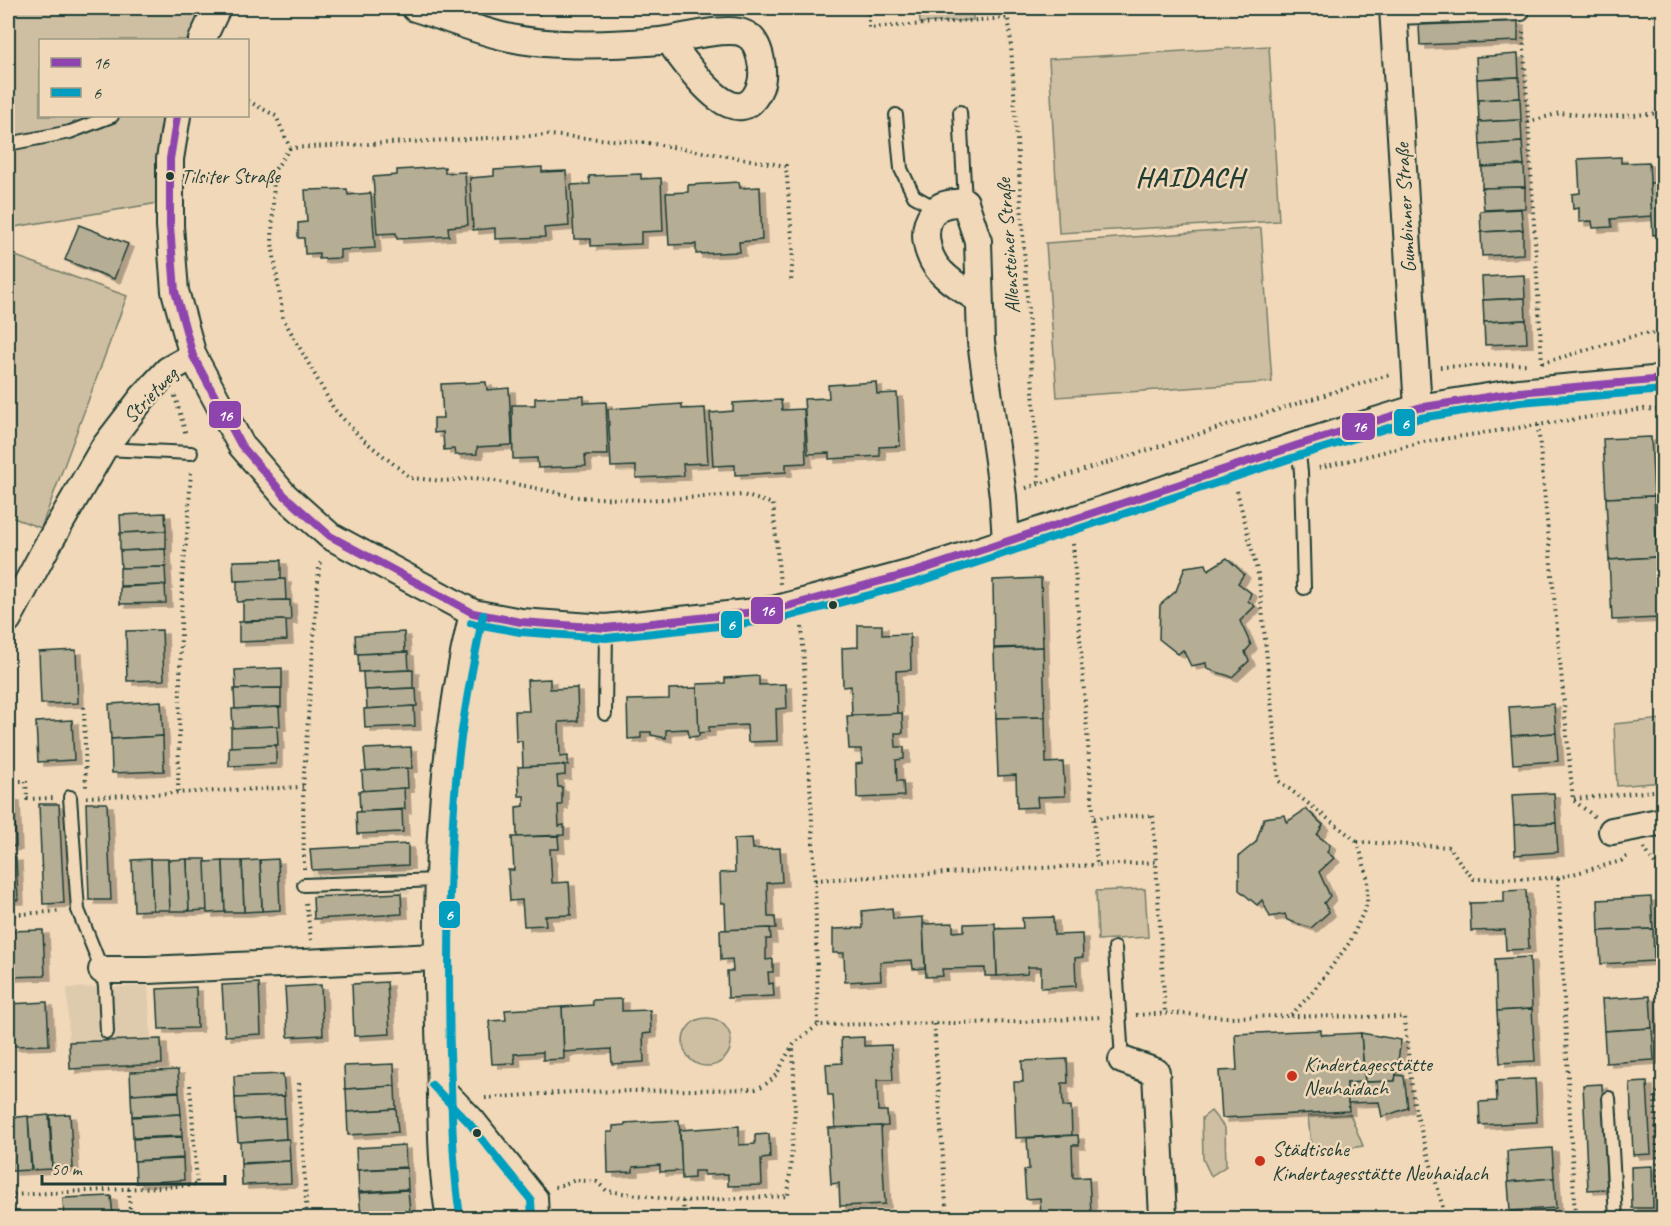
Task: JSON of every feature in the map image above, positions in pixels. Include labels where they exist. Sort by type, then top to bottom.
[{"type":"street","points":[[202,39],[217,8]]},
{"type":"street","points":[[415,8],[506,37],[540,42],[592,44],[673,39]]},
{"type":"street","name":"Gumbinner Straße","points":[[1393,13],[1418,408]]},
{"type":"street","name":"Strietweg","points":[[8,619],[102,449],[143,397],[168,370],[193,357],[176,291],[170,226],[170,159],[177,117]]},
{"type":"street","points":[[979,300],[959,288],[933,262],[926,238],[927,224],[937,209],[946,204],[965,202],[978,241],[981,342],[1003,496],[1006,542]]},
{"type":"street","points":[[193,357],[241,445],[285,496],[330,536],[473,613],[521,622],[606,628],[773,610],[792,613],[1072,519],[1418,408],[1519,392],[1664,379]]},
{"type":"street","points":[[450,1218],[443,1181],[436,957],[438,880],[441,813],[458,680],[473,613]]},
{"type":"street","points":[[1612,831],[1656,830]]},
{"type":"street","points":[[102,970],[436,957]]},
{"type":"street","points":[[1122,1060],[1155,1072],[1163,1218]]},
{"type":"lane","points":[[1393,13],[1522,14]]},
{"type":"lane","points":[[960,112],[965,202]]},
{"type":"lane","points":[[896,115],[901,169],[914,196],[937,209]]},
{"type":"lane","points":[[8,144],[70,132],[109,117]]},
{"type":"lane","points":[[1298,445],[1301,472],[1304,588]]},
{"type":"lane","points":[[102,449],[191,453]]},
{"type":"lane","points":[[605,714],[606,628]]},
{"type":"lane","points":[[70,797],[78,910],[102,970],[107,1032]]},
{"type":"lane","points":[[304,885],[438,880]]},
{"type":"lane","points":[[1115,948],[1122,1060]]},
{"type":"lane","points":[[440,1078],[477,1116],[541,1196],[542,1218]]},
{"type":"lane","points":[[1609,1098],[1616,1218]]},
{"type":"path","points":[[869,8],[869,28],[1007,18]]},
{"type":"path","name":"Allensteiner Straße","points":[[1006,8],[1010,30],[1038,484]]},
{"type":"path","points":[[1522,14],[1542,363],[1641,334],[1664,333]]},
{"type":"path","points":[[249,102],[276,116],[290,148]]},
{"type":"path","points":[[1528,122],[1560,113],[1603,117],[1664,112]]},
{"type":"path","points":[[290,148],[549,135],[649,143],[786,166],[793,249],[791,284]]},
{"type":"path","points":[[290,148],[274,171],[272,243],[283,318],[334,409],[361,438],[411,478],[444,482],[475,478],[576,497],[644,500],[744,495],[773,504],[792,613],[815,880],[818,1025]]},
{"type":"path","points":[[1003,496],[1414,367],[1530,364]]},
{"type":"path","points":[[168,370],[191,453],[188,526],[182,579],[178,792]]},
{"type":"path","points":[[1660,410],[1664,499]]},
{"type":"path","points":[[1538,425],[1573,800],[1612,831]]},
{"type":"path","points":[[1237,491],[1259,578],[1279,781],[1358,842],[1450,847],[1474,879],[1558,878],[1621,861],[1642,845],[1656,830]]},
{"type":"path","points":[[1072,519],[1097,866]]},
{"type":"path","points":[[313,961],[304,885],[303,787],[319,567],[330,536]]},
{"type":"path","points":[[84,707],[86,797]]},
{"type":"path","points":[[8,781],[26,781],[27,799],[303,787]]},
{"type":"path","points":[[1573,800],[1664,790]]},
{"type":"path","points":[[1094,818],[1154,814],[1165,1013]]},
{"type":"path","points":[[1290,1016],[1311,994],[1350,942],[1367,904],[1368,879],[1358,842]]},
{"type":"path","points":[[1642,845],[1664,878]]},
{"type":"path","points":[[815,880],[1156,862]]},
{"type":"path","points":[[1657,869],[1664,869]]},
{"type":"path","points":[[1558,878],[1575,1218]]},
{"type":"path","points":[[8,915],[78,910]]},
{"type":"path","points":[[460,1100],[573,1092],[755,1089],[776,1077],[793,1045],[818,1025],[1023,1022],[1165,1013],[1226,1017],[1404,1017],[1414,1105],[1446,1218]]},
{"type":"path","points":[[934,1024],[947,1218]]},
{"type":"path","points":[[541,1196],[558,1185],[576,1180],[597,1182],[607,1191],[683,1201],[788,1196],[795,1111],[793,1045]]},
{"type":"path","points":[[13,1194],[197,1185],[190,1083]]},
{"type":"path","points":[[300,1083],[307,1218]]},
{"type":"path","points":[[1659,1218],[1655,1094],[1664,1085]]},
{"type":"path","points":[[1656,1154],[1664,1154]]},
{"type":"path","points":[[8,1187],[13,1194],[14,1218]]},
{"type":"path","points":[[129,1189],[130,1218]]},
{"type":"path","points":[[683,1201],[684,1218]]},
{"type":"shaded area","points":[[8,8],[203,8],[191,39],[39,39],[39,117],[169,117],[158,203],[8,228]]},
{"type":"shaded area","points":[[919,8],[973,8],[973,20],[920,23]]},
{"type":"shaded area","points":[[1269,46],[1279,221],[1059,233],[1049,59]]},
{"type":"shaded area","points":[[1261,228],[1272,382],[1057,397],[1046,243]]},
{"type":"shaded area","points":[[10,254],[127,296],[41,528],[8,516],[8,260]]},
{"type":"shaded area","points":[[1663,719],[1663,782],[1617,786],[1614,724]]},
{"type":"shaded area","points":[[408,865],[410,894],[313,897],[312,870]]},
{"type":"shaded area","points":[[1145,889],[1148,937],[1098,940],[1096,891]]},
{"type":"shaded area","points":[[148,986],[151,1039],[69,1044],[67,988]]},
{"type":"shaded area","points":[[702,1018],[712,1018],[724,1025],[731,1037],[731,1047],[724,1059],[712,1066],[702,1066],[687,1055],[683,1047],[683,1037],[694,1022]]},
{"type":"shaded area","points":[[1211,1111],[1225,1128],[1226,1166],[1211,1176],[1203,1159],[1202,1118]]},
{"type":"shaded area","points":[[1350,1114],[1363,1146],[1312,1155],[1308,1116]]},
{"type":"building","points":[[1518,21],[1518,41],[1420,45],[1419,25]]},
{"type":"building","points":[[1518,54],[1519,77],[1477,79],[1476,57]]},
{"type":"building","points":[[1519,77],[1520,98],[1478,100],[1477,79]]},
{"type":"building","points":[[1520,98],[1521,120],[1479,122],[1478,100]]},
{"type":"building","points":[[1521,120],[1522,142],[1480,145],[1479,122]]},
{"type":"building","points":[[1522,142],[1524,165],[1482,167],[1480,145]]},
{"type":"building","points":[[1621,157],[1621,163],[1649,162],[1652,216],[1611,219],[1612,227],[1593,228],[1592,221],[1579,222],[1579,208],[1573,209],[1572,194],[1580,193],[1578,159]]},
{"type":"building","points":[[1524,165],[1525,187],[1482,188],[1482,167]]},
{"type":"building","points":[[445,167],[445,173],[465,172],[468,225],[448,227],[449,236],[397,239],[396,233],[377,234],[373,177],[397,175],[397,170]]},
{"type":"building","points":[[542,167],[542,172],[566,171],[569,226],[544,228],[545,237],[495,239],[495,228],[473,230],[470,178],[494,176],[494,170]]},
{"type":"building","points":[[641,174],[641,179],[661,178],[663,231],[641,232],[641,244],[591,246],[591,239],[574,239],[571,185],[590,184],[589,176]]},
{"type":"building","points":[[739,182],[740,188],[760,187],[762,240],[739,242],[740,252],[696,254],[696,244],[669,245],[666,193],[688,192],[688,185]]},
{"type":"building","points":[[1650,183],[1664,183],[1664,234],[1653,235]]},
{"type":"building","points":[[1525,187],[1525,208],[1484,210],[1482,188]]},
{"type":"building","points":[[347,189],[348,195],[371,193],[375,248],[340,250],[340,258],[319,259],[319,253],[305,254],[304,238],[298,238],[298,223],[307,222],[305,190]]},
{"type":"building","points":[[1521,209],[1523,230],[1481,232],[1480,211]]},
{"type":"building","points":[[79,225],[128,244],[114,279],[65,260]]},
{"type":"building","points":[[1523,230],[1523,254],[1482,256],[1481,232]]},
{"type":"building","points":[[1524,275],[1525,298],[1483,300],[1482,277]]},
{"type":"building","points":[[1525,298],[1526,320],[1484,322],[1483,300]]},
{"type":"building","points":[[1526,320],[1527,343],[1485,345],[1484,322]]},
{"type":"building","points":[[486,382],[487,390],[509,388],[512,445],[477,447],[477,454],[455,455],[454,449],[444,450],[443,432],[434,433],[434,418],[443,418],[441,384]]},
{"type":"building","points":[[876,382],[877,394],[897,393],[900,446],[879,447],[880,456],[829,459],[829,453],[808,454],[804,399],[829,398],[828,385]]},
{"type":"building","points":[[584,396],[584,403],[606,402],[608,455],[585,455],[586,466],[538,468],[537,458],[513,459],[512,405],[535,405],[535,398]]},
{"type":"building","points":[[781,400],[782,410],[804,409],[806,463],[786,464],[786,472],[735,475],[735,465],[713,466],[710,413],[733,411],[733,403]]},
{"type":"building","points":[[682,404],[682,409],[705,408],[708,463],[683,464],[684,476],[636,478],[636,466],[611,467],[608,409]]},
{"type":"building","points":[[1651,437],[1654,496],[1606,498],[1603,439]]},
{"type":"building","points":[[1654,496],[1657,557],[1609,560],[1606,498]]},
{"type":"building","points":[[165,513],[166,531],[121,533],[120,515]]},
{"type":"building","points":[[166,531],[166,549],[120,551],[120,533]]},
{"type":"building","points":[[165,549],[166,567],[121,568],[120,551]]},
{"type":"building","points":[[1657,557],[1660,618],[1612,620],[1609,560]]},
{"type":"building","points":[[1227,558],[1244,574],[1238,583],[1251,593],[1248,601],[1255,606],[1240,621],[1251,645],[1245,652],[1249,661],[1232,677],[1207,669],[1206,663],[1191,666],[1183,650],[1178,654],[1159,639],[1160,605],[1176,591],[1185,567],[1206,564],[1208,570]]},
{"type":"building","points":[[281,560],[281,580],[234,581],[233,561]]},
{"type":"building","points":[[165,567],[166,585],[120,586],[120,568]]},
{"type":"building","points":[[1041,578],[1043,647],[994,648],[993,580]]},
{"type":"building","points":[[285,579],[286,600],[237,602],[237,581]]},
{"type":"building","points":[[165,585],[166,603],[120,604],[120,587]]},
{"type":"building","points":[[290,600],[291,620],[243,621],[243,601]]},
{"type":"building","points":[[286,620],[287,640],[239,642],[239,622]]},
{"type":"building","points":[[858,625],[882,625],[882,635],[910,634],[911,670],[896,671],[897,714],[852,715],[851,686],[843,687],[842,648],[858,647]]},
{"type":"building","points":[[162,630],[164,680],[127,681],[126,631]]},
{"type":"building","points":[[404,632],[405,652],[356,654],[355,635]]},
{"type":"building","points":[[1043,647],[1045,717],[996,718],[994,649]]},
{"type":"building","points":[[76,650],[78,703],[41,704],[39,652]]},
{"type":"building","points":[[408,652],[409,670],[359,672],[358,654]]},
{"type":"building","points":[[282,668],[282,688],[236,689],[235,670]]},
{"type":"building","points":[[413,670],[413,688],[364,690],[363,672]]},
{"type":"building","points":[[759,676],[759,685],[786,684],[787,708],[776,709],[777,741],[748,742],[747,725],[709,727],[709,732],[698,733],[697,684],[725,683],[725,678]]},
{"type":"building","points":[[550,679],[550,689],[577,688],[578,721],[559,722],[560,757],[568,756],[568,765],[523,767],[522,741],[516,741],[515,711],[529,711],[527,680]]},
{"type":"building","points":[[281,688],[281,707],[235,709],[234,689]]},
{"type":"building","points":[[416,688],[417,706],[367,709],[366,690]]},
{"type":"building","points":[[697,688],[699,736],[689,737],[688,729],[666,730],[666,738],[651,735],[651,732],[641,732],[641,738],[628,739],[627,700],[669,699],[669,689]]},
{"type":"building","points":[[161,701],[163,736],[111,739],[109,704]]},
{"type":"building","points":[[1554,704],[1556,733],[1511,736],[1509,707]]},
{"type":"building","points":[[414,706],[415,726],[365,728],[364,709]]},
{"type":"building","points":[[279,707],[280,726],[233,728],[232,709]]},
{"type":"building","points":[[902,713],[903,733],[895,733],[896,747],[904,747],[904,759],[896,760],[897,781],[903,781],[904,796],[857,798],[856,764],[862,763],[861,749],[849,749],[847,716]]},
{"type":"building","points":[[1045,717],[1046,763],[1063,762],[1065,796],[1037,797],[1038,807],[1017,808],[1016,775],[998,776],[996,718]]},
{"type":"building","points":[[72,720],[74,760],[38,762],[36,722]]},
{"type":"building","points":[[277,726],[278,745],[231,747],[231,728]]},
{"type":"building","points":[[1556,733],[1558,761],[1513,764],[1511,736]]},
{"type":"building","points":[[163,736],[164,771],[112,773],[111,739]]},
{"type":"building","points":[[276,745],[276,764],[229,766],[229,747]]},
{"type":"building","points":[[411,747],[412,768],[366,771],[364,749]]},
{"type":"building","points":[[565,765],[565,775],[557,776],[558,787],[562,787],[562,805],[558,805],[559,826],[564,825],[564,835],[517,837],[516,807],[524,806],[524,796],[519,796],[518,767]]},
{"type":"building","points":[[407,768],[408,788],[363,791],[362,771]]},
{"type":"building","points":[[404,788],[405,809],[360,812],[359,791]]},
{"type":"building","points":[[1554,793],[1556,823],[1514,825],[1512,795]]},
{"type":"building","points":[[8,797],[14,797],[16,846],[8,847]]},
{"type":"building","points":[[86,803],[107,803],[111,900],[89,900]]},
{"type":"building","points":[[39,804],[59,804],[64,903],[43,904]]},
{"type":"building","points":[[1306,809],[1323,825],[1317,835],[1330,845],[1327,852],[1334,858],[1319,872],[1330,896],[1324,903],[1329,912],[1311,928],[1287,920],[1285,914],[1270,917],[1262,900],[1257,905],[1239,890],[1239,856],[1256,842],[1264,818],[1285,815],[1287,822]]},
{"type":"building","points":[[402,810],[403,832],[357,834],[356,812]]},
{"type":"building","points":[[1556,823],[1558,852],[1515,855],[1514,825]]},
{"type":"building","points":[[558,836],[559,849],[550,849],[552,883],[569,882],[571,915],[545,916],[546,925],[524,926],[522,900],[510,901],[508,870],[514,870],[512,837]]},
{"type":"building","points":[[752,838],[753,849],[780,848],[782,882],[767,883],[768,917],[775,917],[776,928],[726,930],[725,903],[721,903],[720,873],[735,872],[734,839]]},
{"type":"building","points":[[408,844],[408,865],[312,870],[310,849]]},
{"type":"building","points":[[16,857],[18,900],[8,900],[8,858]]},
{"type":"building","points":[[151,859],[153,910],[134,911],[132,860]]},
{"type":"building","points":[[151,859],[168,859],[170,910],[153,910]]},
{"type":"building","points":[[187,859],[189,911],[170,911],[168,860]]},
{"type":"building","points":[[187,859],[206,859],[207,910],[189,911]]},
{"type":"building","points":[[278,859],[280,910],[262,911],[260,860]]},
{"type":"building","points":[[260,860],[262,911],[244,912],[242,861]]},
{"type":"building","points":[[223,861],[225,912],[207,913],[205,862]]},
{"type":"building","points":[[223,861],[242,861],[244,912],[225,912]]},
{"type":"building","points":[[1526,890],[1529,949],[1506,950],[1505,930],[1471,931],[1470,903],[1504,902],[1504,891]]},
{"type":"building","points":[[401,893],[402,914],[314,919],[313,897]]},
{"type":"building","points":[[1651,897],[1653,929],[1599,931],[1598,900]]},
{"type":"building","points":[[892,908],[893,919],[923,917],[925,968],[913,969],[912,960],[880,962],[881,980],[845,982],[844,953],[833,953],[833,929],[863,928],[862,911]]},
{"type":"building","points":[[1053,917],[1054,935],[1082,934],[1083,957],[1075,958],[1076,986],[1041,988],[1041,967],[1028,967],[1027,974],[997,976],[995,929],[1023,928],[1022,918]]},
{"type":"building","points":[[953,923],[953,932],[964,931],[964,924],[995,923],[997,976],[985,976],[985,968],[942,969],[943,976],[926,977],[923,924]]},
{"type":"building","points":[[770,928],[771,939],[766,939],[766,960],[773,959],[773,972],[768,972],[769,984],[773,983],[774,996],[728,998],[727,971],[733,971],[732,959],[721,960],[720,930]]},
{"type":"building","points":[[1653,929],[1654,961],[1601,964],[1599,931]]},
{"type":"building","points":[[43,930],[45,976],[8,977],[8,931]]},
{"type":"building","points":[[1530,957],[1532,1009],[1497,1011],[1495,959]]},
{"type":"building","points":[[387,982],[390,1034],[354,1036],[352,984]]},
{"type":"building","points":[[259,983],[261,1034],[225,1036],[222,985]]},
{"type":"building","points":[[321,985],[323,1035],[288,1037],[285,987]]},
{"type":"building","points":[[196,987],[197,1028],[159,1029],[157,989]]},
{"type":"building","points":[[1650,996],[1652,1028],[1604,1031],[1602,999]]},
{"type":"building","points":[[622,999],[622,1011],[650,1010],[651,1033],[643,1034],[644,1062],[612,1064],[611,1049],[564,1052],[562,1007],[593,1005],[592,1000]]},
{"type":"building","points":[[47,1002],[49,1045],[12,1046],[9,1004]]},
{"type":"building","points":[[562,1007],[564,1059],[543,1060],[543,1052],[514,1054],[515,1063],[492,1064],[489,1021],[506,1020],[505,1010]]},
{"type":"building","points":[[1532,1009],[1535,1061],[1500,1063],[1497,1011]]},
{"type":"building","points":[[1652,1028],[1654,1060],[1606,1063],[1604,1031]]},
{"type":"building","name":"Kindertagesstätte Neuhaidach","points":[[1321,1030],[1321,1035],[1361,1033],[1365,1082],[1347,1083],[1349,1111],[1222,1118],[1219,1071],[1237,1070],[1235,1034]]},
{"type":"building","points":[[1361,1033],[1401,1040],[1395,1081],[1365,1082]]},
{"type":"building","points":[[864,1037],[864,1046],[891,1045],[893,1080],[877,1080],[878,1111],[887,1111],[888,1126],[835,1128],[833,1095],[828,1095],[826,1064],[842,1063],[841,1038]]},
{"type":"building","points":[[161,1039],[162,1064],[70,1069],[69,1042]]},
{"type":"building","points":[[1067,1059],[1068,1083],[1062,1083],[1063,1107],[1071,1106],[1072,1135],[1016,1138],[1014,1082],[1023,1082],[1022,1061]]},
{"type":"building","points":[[394,1064],[395,1086],[345,1089],[344,1066]]},
{"type":"building","points":[[178,1070],[179,1091],[131,1094],[130,1072]]},
{"type":"building","points":[[283,1074],[285,1096],[235,1098],[234,1076]]},
{"type":"building","points":[[1396,1075],[1404,1076],[1408,1108],[1382,1117],[1379,1102],[1348,1103],[1347,1083],[1395,1081]]},
{"type":"building","points":[[1535,1079],[1537,1122],[1480,1125],[1479,1102],[1497,1101],[1496,1081]]},
{"type":"building","points":[[1647,1082],[1651,1154],[1633,1155],[1630,1083]]},
{"type":"building","points":[[1602,1084],[1607,1189],[1588,1190],[1583,1085]]},
{"type":"building","points":[[395,1086],[396,1109],[347,1112],[346,1089]]},
{"type":"building","points":[[179,1092],[181,1114],[132,1116],[131,1095]]},
{"type":"building","points":[[284,1096],[285,1118],[236,1120],[235,1098]]},
{"type":"building","points":[[396,1109],[398,1132],[348,1135],[347,1112]]},
{"type":"building","points":[[70,1114],[73,1168],[53,1169],[50,1115]]},
{"type":"building","points":[[181,1114],[182,1136],[133,1138],[132,1117]]},
{"type":"building","points":[[49,1115],[52,1169],[32,1170],[28,1117]]},
{"type":"building","points":[[28,1116],[31,1170],[11,1171],[8,1118]]},
{"type":"building","points":[[285,1118],[286,1139],[238,1142],[236,1120]]},
{"type":"building","points":[[679,1120],[682,1171],[660,1172],[660,1165],[633,1167],[633,1172],[608,1173],[607,1132],[613,1132],[613,1126],[625,1125],[625,1123]]},
{"type":"building","points":[[739,1126],[739,1145],[755,1144],[755,1135],[769,1134],[770,1158],[761,1159],[762,1185],[728,1186],[728,1174],[704,1175],[704,1171],[694,1171],[694,1178],[682,1179],[680,1130]]},
{"type":"building","points":[[881,1126],[885,1204],[840,1206],[839,1183],[831,1184],[828,1128]]},
{"type":"building","points":[[1078,1135],[1079,1145],[1072,1145],[1073,1178],[1089,1177],[1091,1212],[1064,1213],[1065,1218],[1041,1218],[1040,1198],[1026,1199],[1024,1170],[1029,1169],[1027,1138]]},
{"type":"building","points":[[182,1137],[183,1158],[134,1161],[133,1139]]},
{"type":"building","points":[[289,1139],[290,1161],[241,1163],[240,1142]]},
{"type":"building","points":[[405,1145],[406,1167],[357,1170],[356,1148]]},
{"type":"building","points":[[1552,1148],[1554,1178],[1508,1182],[1507,1151]]},
{"type":"building","points":[[183,1159],[184,1180],[136,1183],[135,1161]]},
{"type":"building","points":[[290,1161],[291,1183],[242,1185],[241,1164]]},
{"type":"building","points":[[1652,1166],[1653,1208],[1632,1208],[1631,1167]]},
{"type":"building","points":[[407,1168],[408,1189],[359,1192],[358,1170]]},
{"type":"building","points":[[1554,1178],[1556,1208],[1510,1211],[1508,1182]]},
{"type":"building","points":[[408,1190],[410,1212],[361,1215],[359,1193]]},
{"type":"building","points":[[111,1196],[113,1217],[64,1218],[63,1198]]},
{"type":"building","points":[[410,1212],[411,1218],[361,1218],[361,1215]]},
{"type":"transit line","name":"16","points":[[177,117],[170,159],[170,226],[175,291],[193,356],[241,445],[285,496],[330,536],[473,613],[521,622],[606,628],[773,610],[915,572],[1298,445],[1418,408],[1519,392],[1664,379]]},
{"type":"transit line","name":"6","points":[[471,623],[520,632],[606,638],[775,620],[918,582],[1420,418],[1520,402],[1664,390]]},
{"type":"transit line","name":"6","points":[[460,1216],[454,1155],[450,1053],[450,883],[458,760],[483,615]]},
{"type":"transit line","name":"6","points":[[432,1085],[469,1123],[531,1200],[532,1218]]},
{"type":"place","name":"Tilsiter Straße","points":[[170,176]]},
{"type":"place","name":"Kindertagesstätte Neuhaidach","points":[[1292,1076]]},
{"type":"place","name":"Städtische Kindertagesstätte Neuhaidach","points":[[1260,1161]]},
{"type":"district","name":"HAIDACH","points":[[1190,177]]}]
